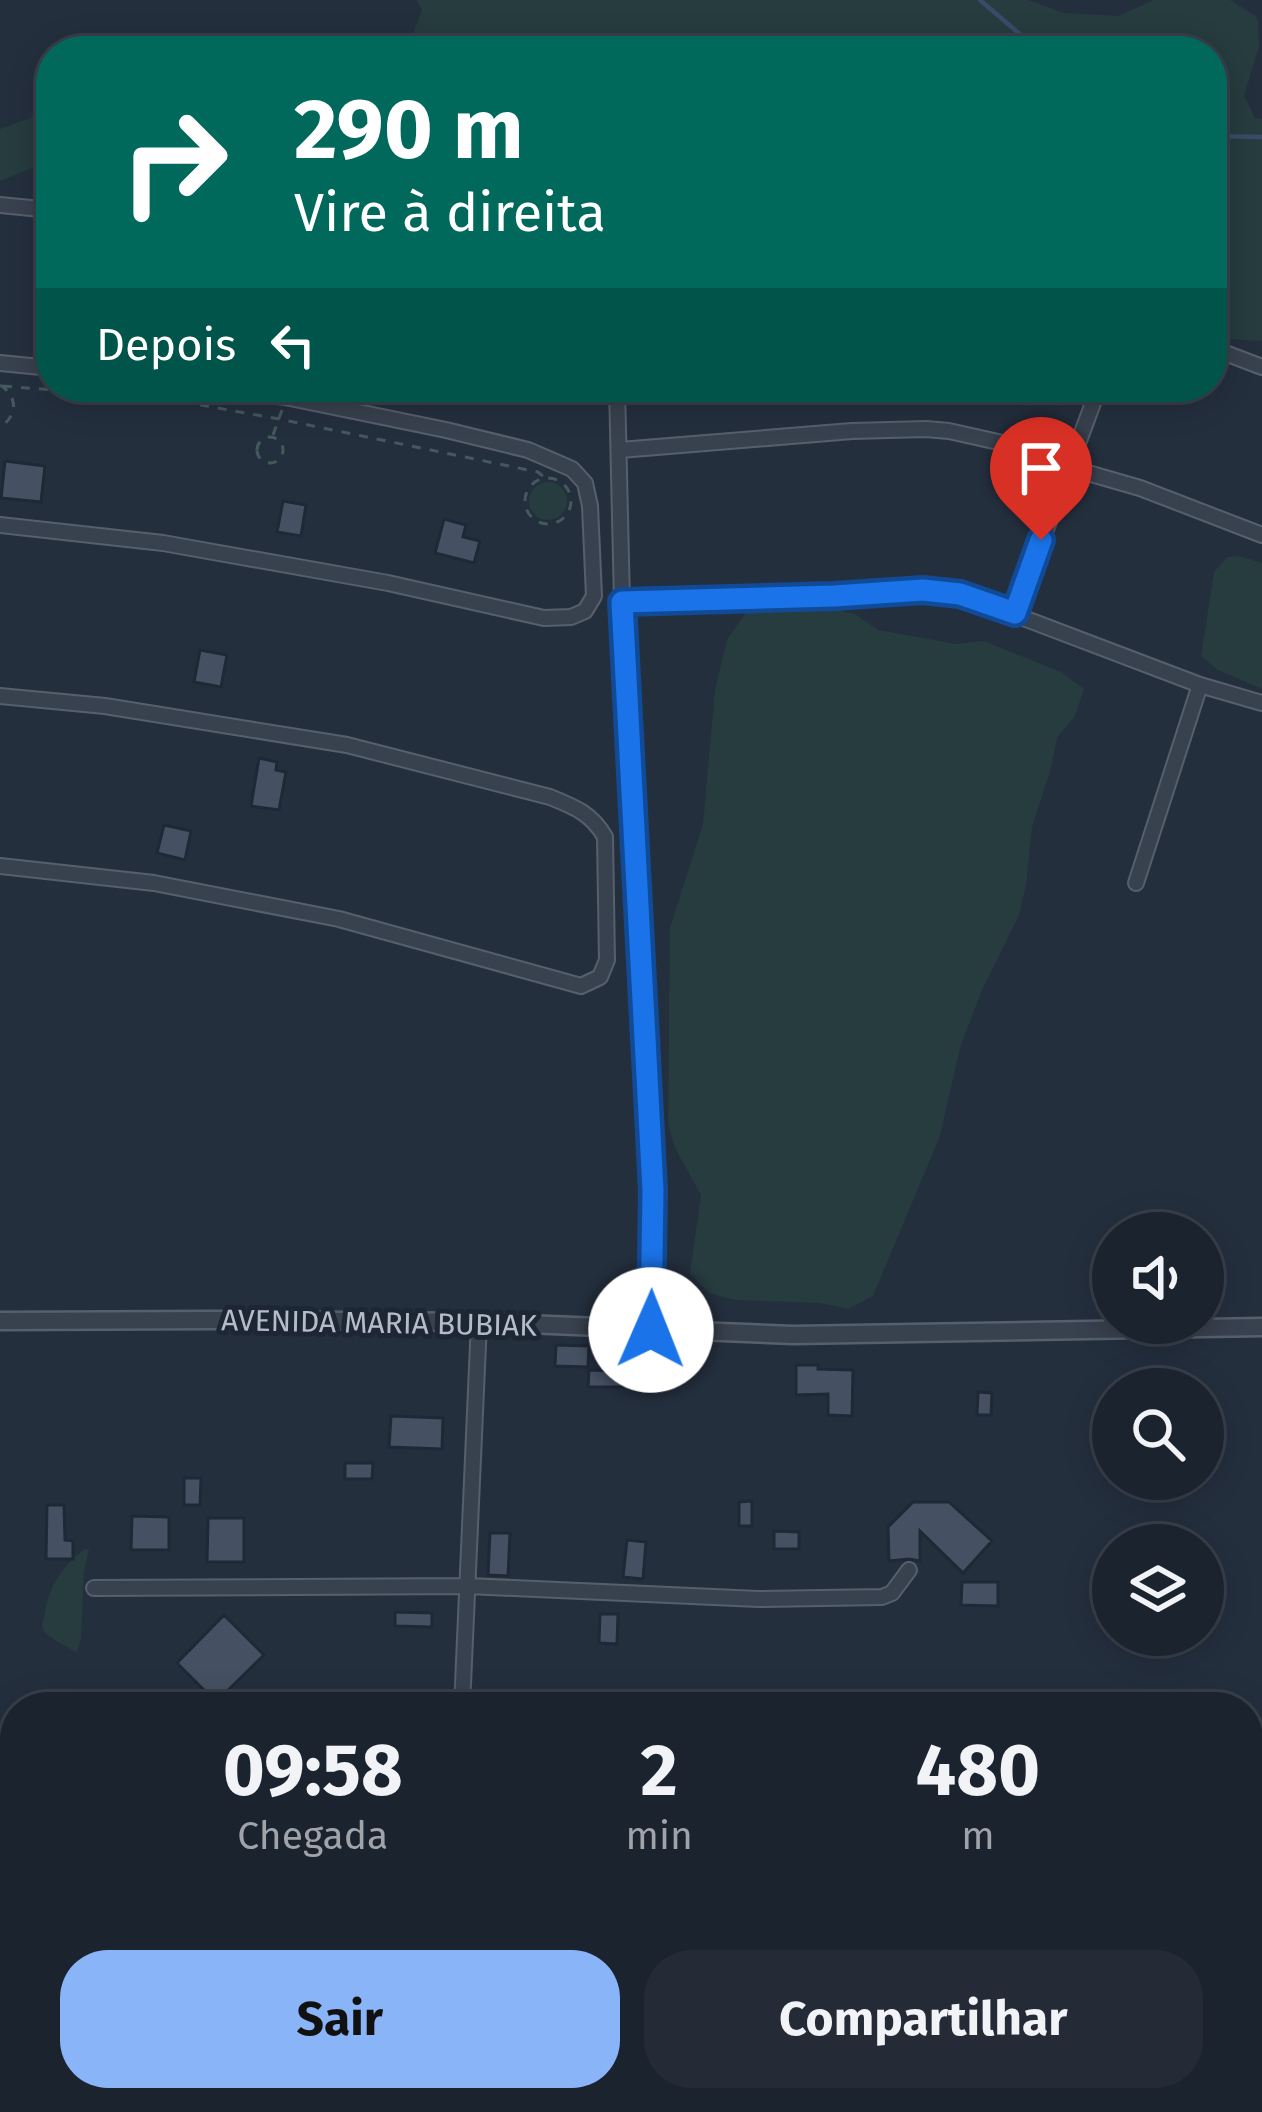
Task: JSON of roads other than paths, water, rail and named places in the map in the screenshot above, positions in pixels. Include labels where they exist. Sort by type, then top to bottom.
[{"type":"street","points":[[0,205],[36,209]]},
{"type":"street","points":[[1227,354],[1262,367]]},
{"type":"street","points":[[0,363],[36,367]]},
{"type":"street","points":[[0,525],[163,543],[388,583],[544,618],[572,617],[585,611],[594,596],[590,506],[585,483],[572,470],[528,450],[309,402]]},
{"type":"street","points":[[618,402],[622,602],[653,1190],[651,1330]]},
{"type":"street","points":[[1015,613],[1093,402]]},
{"type":"street","points":[[620,450],[852,431],[926,429],[967,434],[1140,488],[1262,535]]},
{"type":"street","points":[[622,602],[923,590],[960,594],[1200,685],[1262,703]]},
{"type":"street","points":[[1136,883],[1200,685]]},
{"type":"street","points":[[0,696],[105,706],[347,745],[578,808],[596,821],[605,837],[607,960],[600,976],[581,986],[339,919],[154,883],[0,866]]},
{"type":"street","name":"AVENIDA MARIA BUBIAK","points":[[0,1322],[479,1322],[794,1335],[1262,1327]]},
{"type":"street","points":[[463,1692],[479,1322]]},
{"type":"street","points":[[94,1588],[468,1586],[828,1599],[882,1597],[892,1593],[909,1570]]},
{"type":"waterway","points":[[980,0],[1022,36]]},
{"type":"waterway","points":[[1227,136],[1262,137]]}]
